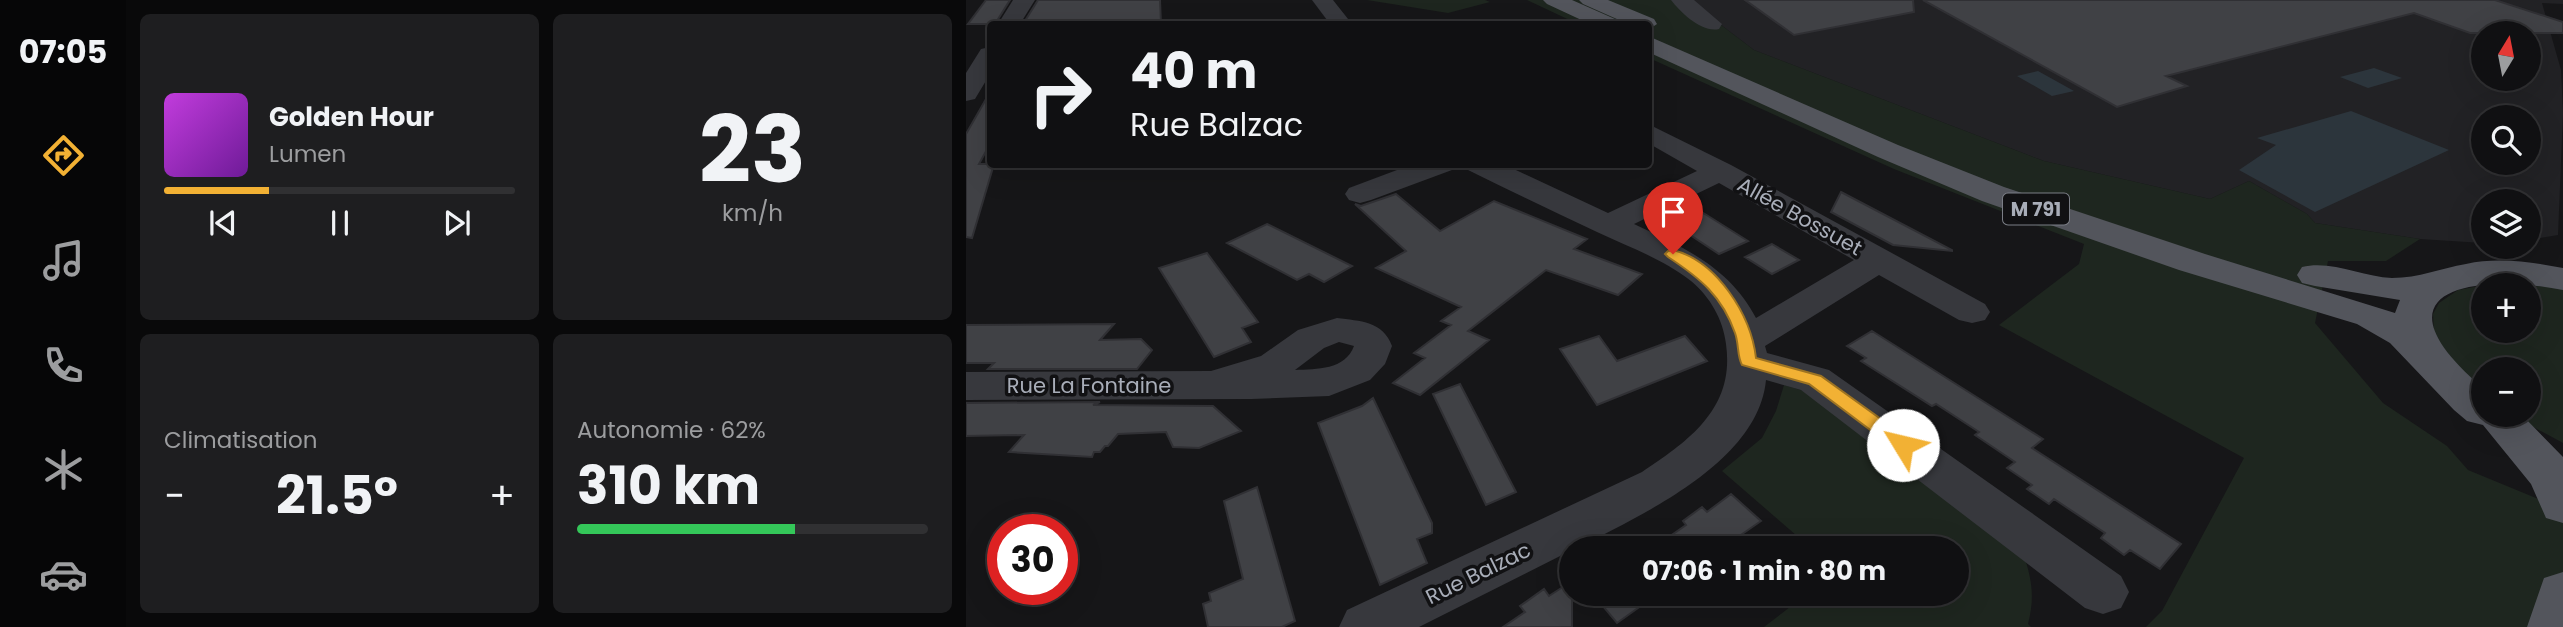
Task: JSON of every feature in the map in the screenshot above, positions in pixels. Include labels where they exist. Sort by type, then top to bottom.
[{"type":"main road","points":[[1554,0],[1600,21]]},
{"type":"main road","name":"M 791","points":[[1590,0],[1638,21]]},
{"type":"main road","name":"M 791","points":[[1652,27],[1921,144],[2114,215],[2350,284],[2390,289],[2434,286]]},
{"type":"main road","name":"M 791","points":[[1652,45],[1888,151],[1993,194],[2121,239],[2371,316],[2404,334],[2427,357]]},
{"type":"main road","points":[[2535,273],[2563,270]]},
{"type":"main road","points":[[2471,276],[2434,286],[2416,303],[2413,315],[2418,341],[2427,357],[2471,400]]},
{"type":"main road","points":[[2541,276],[2563,279]]},
{"type":"main road","points":[[2503,427],[2551,475],[2563,504]]},
{"type":"main road","points":[[2511,427],[2563,456]]},
{"type":"main road","points":[[2555,627],[2563,595]]},
{"type":"street","points":[[1011,21],[1024,0]]},
{"type":"street","points":[[1322,0],[1339,21]]},
{"type":"street","points":[[1681,0],[1711,24]]},
{"type":"street","points":[[966,93],[980,60]]},
{"type":"street","name":"Allée Bossuet","points":[[1652,134],[1972,312]]},
{"type":"street","points":[[1360,194],[1431,168]]},
{"type":"street","points":[[1487,168],[1673,254],[1703,274],[1734,308],[1747,351],[1815,380],[2103,592]]},
{"type":"street","name":"Allée Bossuet","points":[[1608,225],[1721,172]]},
{"type":"street","name":"Allée Bossuet","points":[[1747,351],[1879,260]]},
{"type":"street","name":"Rue Balzac","points":[[1366,627],[1670,478],[1701,454],[1731,419],[1748,380],[1747,351]]},
{"type":"street","name":"Rue La Fontaine","points":[[966,386],[1211,385]]},
{"type":"shaded area","points":[[1367,0],[1485,0],[1490,2],[1448,13]]},
{"type":"shaded area","points":[[1527,0],[1688,0],[1754,50],[2044,161],[2210,199],[2249,181],[2307,214],[2315,223],[2420,239],[2386,261],[2328,261],[2315,323],[2383,403],[2447,446],[2468,470],[2563,509],[2563,627],[2146,627],[2162,611],[2244,458],[1999,325],[2079,264],[2084,244],[1894,169],[1652,59],[1652,21],[1572,21]]},
{"type":"shaded area","points":[[1688,0],[2563,0],[2563,4],[2542,3],[2561,70],[2563,113],[2558,235],[2541,238],[2541,189],[2471,189],[2471,242],[2420,239],[2315,223],[2307,214],[2249,181],[2210,199],[2044,161],[1754,50]]},
{"type":"shaded area","points":[[2374,68],[2402,78],[2368,88],[2340,77]]},
{"type":"shaded area","points":[[2038,71],[2074,91],[2052,96],[2017,76]]},
{"type":"shaded area","points":[[2351,111],[2449,150],[2315,212],[2239,170],[2276,145],[2257,138]]},
{"type":"shaded area","points":[[2541,286],[2563,288],[2563,443],[2533,427],[2541,427],[2541,357],[2471,357],[2471,384],[2434,335],[2433,314],[2439,303],[2458,290],[2471,287],[2471,343],[2541,343]]},
{"type":"shaded area","points":[[1784,385],[1814,394],[2023,553],[2032,588],[2028,624],[2031,627],[1764,627],[1791,606],[1969,606],[1969,536],[1797,536],[1722,471],[1762,438],[1776,411]]},
{"type":"building","points":[[986,0],[1010,0],[997,21],[968,24]]},
{"type":"building","points":[[1038,0],[1160,0],[1161,21],[1025,21]]},
{"type":"building","points":[[1745,0],[1913,0],[1914,12],[1794,35]]},
{"type":"building","points":[[1923,0],[2495,0],[2563,22],[2563,33],[2541,33],[2541,21],[2471,21],[2470,33],[2414,13],[2166,76],[2187,86],[2117,107]]},
{"type":"building","points":[[987,97],[987,149],[979,164],[987,164],[987,168],[993,168],[972,238],[966,237],[966,134]]},
{"type":"building","points":[[1841,192],[1952,251],[1893,245],[1831,212]]},
{"type":"building","points":[[1396,194],[1440,231],[1494,201],[1587,239],[1574,249],[1642,274],[1618,295],[1546,270],[1468,331],[1489,340],[1420,395],[1393,383],[1425,358],[1414,353],[1451,325],[1441,321],[1461,307],[1376,268],[1406,251],[1355,204],[1361,206]]},
{"type":"building","points":[[1699,211],[1748,241],[1719,254],[1672,223]]},
{"type":"building","points":[[1267,224],[1352,266],[1324,282],[1309,274],[1297,280],[1227,243]]},
{"type":"building","points":[[1772,244],[1799,260],[1772,274],[1745,257]]},
{"type":"building","points":[[1207,253],[1258,322],[1242,328],[1251,342],[1214,357],[1159,268]]},
{"type":"building","points":[[1114,324],[1100,340],[1141,339],[1152,350],[1137,369],[988,369],[994,363],[966,363],[966,325]]},
{"type":"building","points":[[1872,331],[2043,439],[2032,448],[2181,544],[2160,569],[2130,550],[2124,555],[2101,538],[2105,533],[2054,499],[2049,504],[2027,489],[2032,485],[2007,468],[2015,462],[1975,435],[1979,432],[1861,361],[1866,358],[1847,346]]},
{"type":"building","points":[[1599,336],[1617,361],[1685,336],[1707,361],[1597,405],[1560,349]]},
{"type":"building","points":[[1460,384],[1516,492],[1486,505],[1433,394]]},
{"type":"building","points":[[1373,398],[1432,523],[1432,533],[1417,539],[1427,563],[1380,585],[1318,423],[1362,406]]},
{"type":"building","points":[[1100,402],[1093,405],[1213,406],[1241,431],[1199,448],[1173,447],[1166,432],[1118,434],[1100,452],[1094,452],[1092,457],[1009,452],[1024,435],[966,436],[966,403]]},
{"type":"building","points":[[1257,487],[1295,621],[1282,627],[1208,627],[1203,604],[1211,601],[1209,593],[1243,579],[1224,501]]},
{"type":"building","points":[[1731,494],[1761,521],[1739,536],[1670,536],[1686,525],[1683,521],[1702,507],[1707,512]]},
{"type":"building","points":[[1544,589],[1549,596],[1559,589],[1559,606],[1572,606],[1572,627],[1503,627],[1525,612],[1520,606]]},
{"type":"building","points":[[1603,606],[1641,606],[1617,623]]},
{"type":"route","points":[[1673,254],[1703,274],[1725,295],[1741,324],[1748,361],[1815,380],[1903,445]]}]
